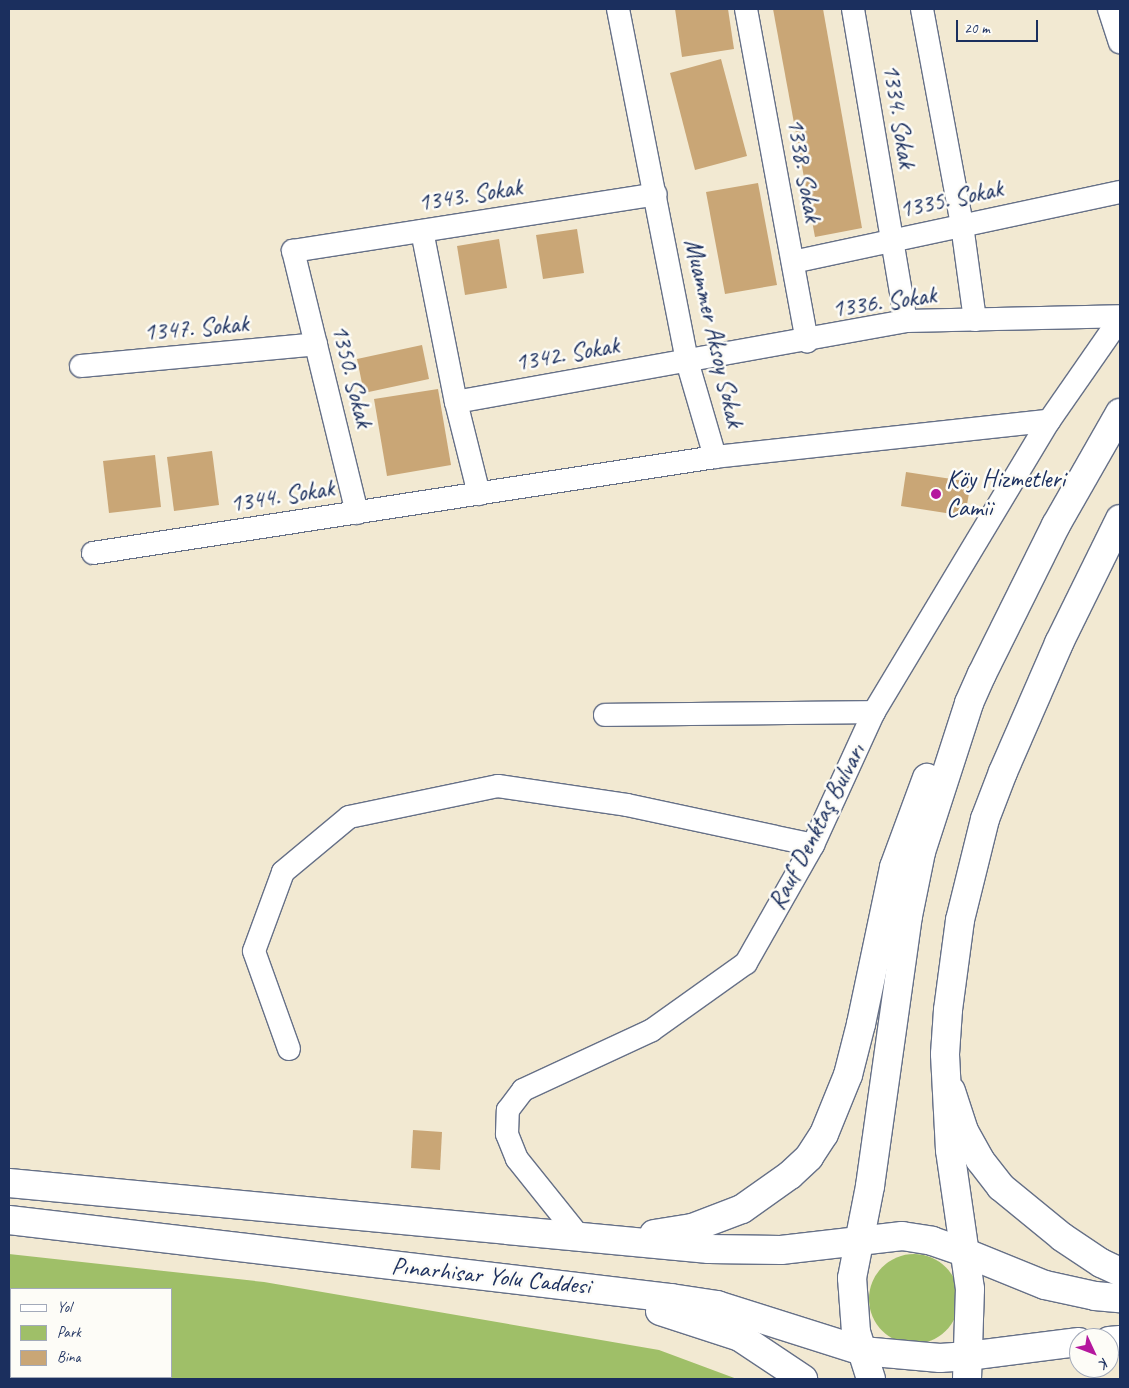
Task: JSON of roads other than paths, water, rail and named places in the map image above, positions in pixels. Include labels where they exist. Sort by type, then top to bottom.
[{"type":"main road","points":[[582,1240],[663,1234],[713,1221],[769,1192],[809,1157],[824,1134],[848,1075],[879,928],[906,828],[928,775],[969,702],[1056,525],[1120,413]]},
{"type":"main road","points":[[967,1368],[970,1290],[950,1150],[946,1076],[953,964],[971,870],[985,819],[1036,694],[1120,519]]},
{"type":"main road","points":[[871,1379],[856,1332],[852,1290],[857,1241],[876,1150],[908,916],[921,852],[969,702]]},
{"type":"main road","points":[[946,1076],[964,1131],[980,1160],[1001,1187],[1062,1237],[1101,1263],[1120,1272]]},
{"type":"main road","name":"Pınarhisar Yolu Caddesi","points":[[9,1183],[582,1240],[743,1252],[902,1236],[932,1241],[1045,1284],[1095,1296],[1120,1298]]},
{"type":"main road","name":"Pınarhisar Yolu Caddesi","points":[[9,1220],[605,1289],[717,1305],[862,1351],[940,1358],[967,1368],[1069,1344]]},
{"type":"main road","points":[[605,1289],[740,1337],[803,1379]]},
{"type":"street","name":"Muammer Aksoy Sokak","points":[[618,9],[656,194],[687,361],[715,457],[1049,421]]},
{"type":"street","name":"1338. Sokak","points":[[746,9],[807,342]]},
{"type":"street","name":"1334. Sokak","points":[[853,9],[906,322]]},
{"type":"street","points":[[922,9],[962,225],[975,320]]},
{"type":"street","points":[[1108,9],[1120,42]]},
{"type":"street","name":"1335. Sokak","points":[[793,262],[892,239],[1120,192]]},
{"type":"street","name":"1343. Sokak","points":[[294,251],[656,194]]},
{"type":"street","points":[[422,231],[456,402],[479,494]]},
{"type":"street","name":"1350. Sokak","points":[[294,251],[357,513]]},
{"type":"street","name":"1336. Sokak","points":[[687,361],[807,342],[906,322],[1120,318]]},
{"type":"street","name":"Rauf Denktaş Bulvarı","points":[[582,1240],[517,1159],[507,1134],[508,1110],[523,1090],[652,1030],[746,963],[813,845],[874,712],[1049,421],[1120,318]]},
{"type":"street","name":"1347. Sokak","points":[[81,366],[316,344]]},
{"type":"street","name":"1342. Sokak","points":[[456,402],[687,361]]},
{"type":"street","name":"1344. Sokak","points":[[93,553],[715,457]]},
{"type":"street","points":[[606,715],[874,712]]},
{"type":"street","points":[[289,1049],[254,951],[283,872],[349,817],[498,786],[627,805],[813,845]]},
{"type":"place","name":"Köy Hizmetleri Camii","points":[[936,494]]}]
